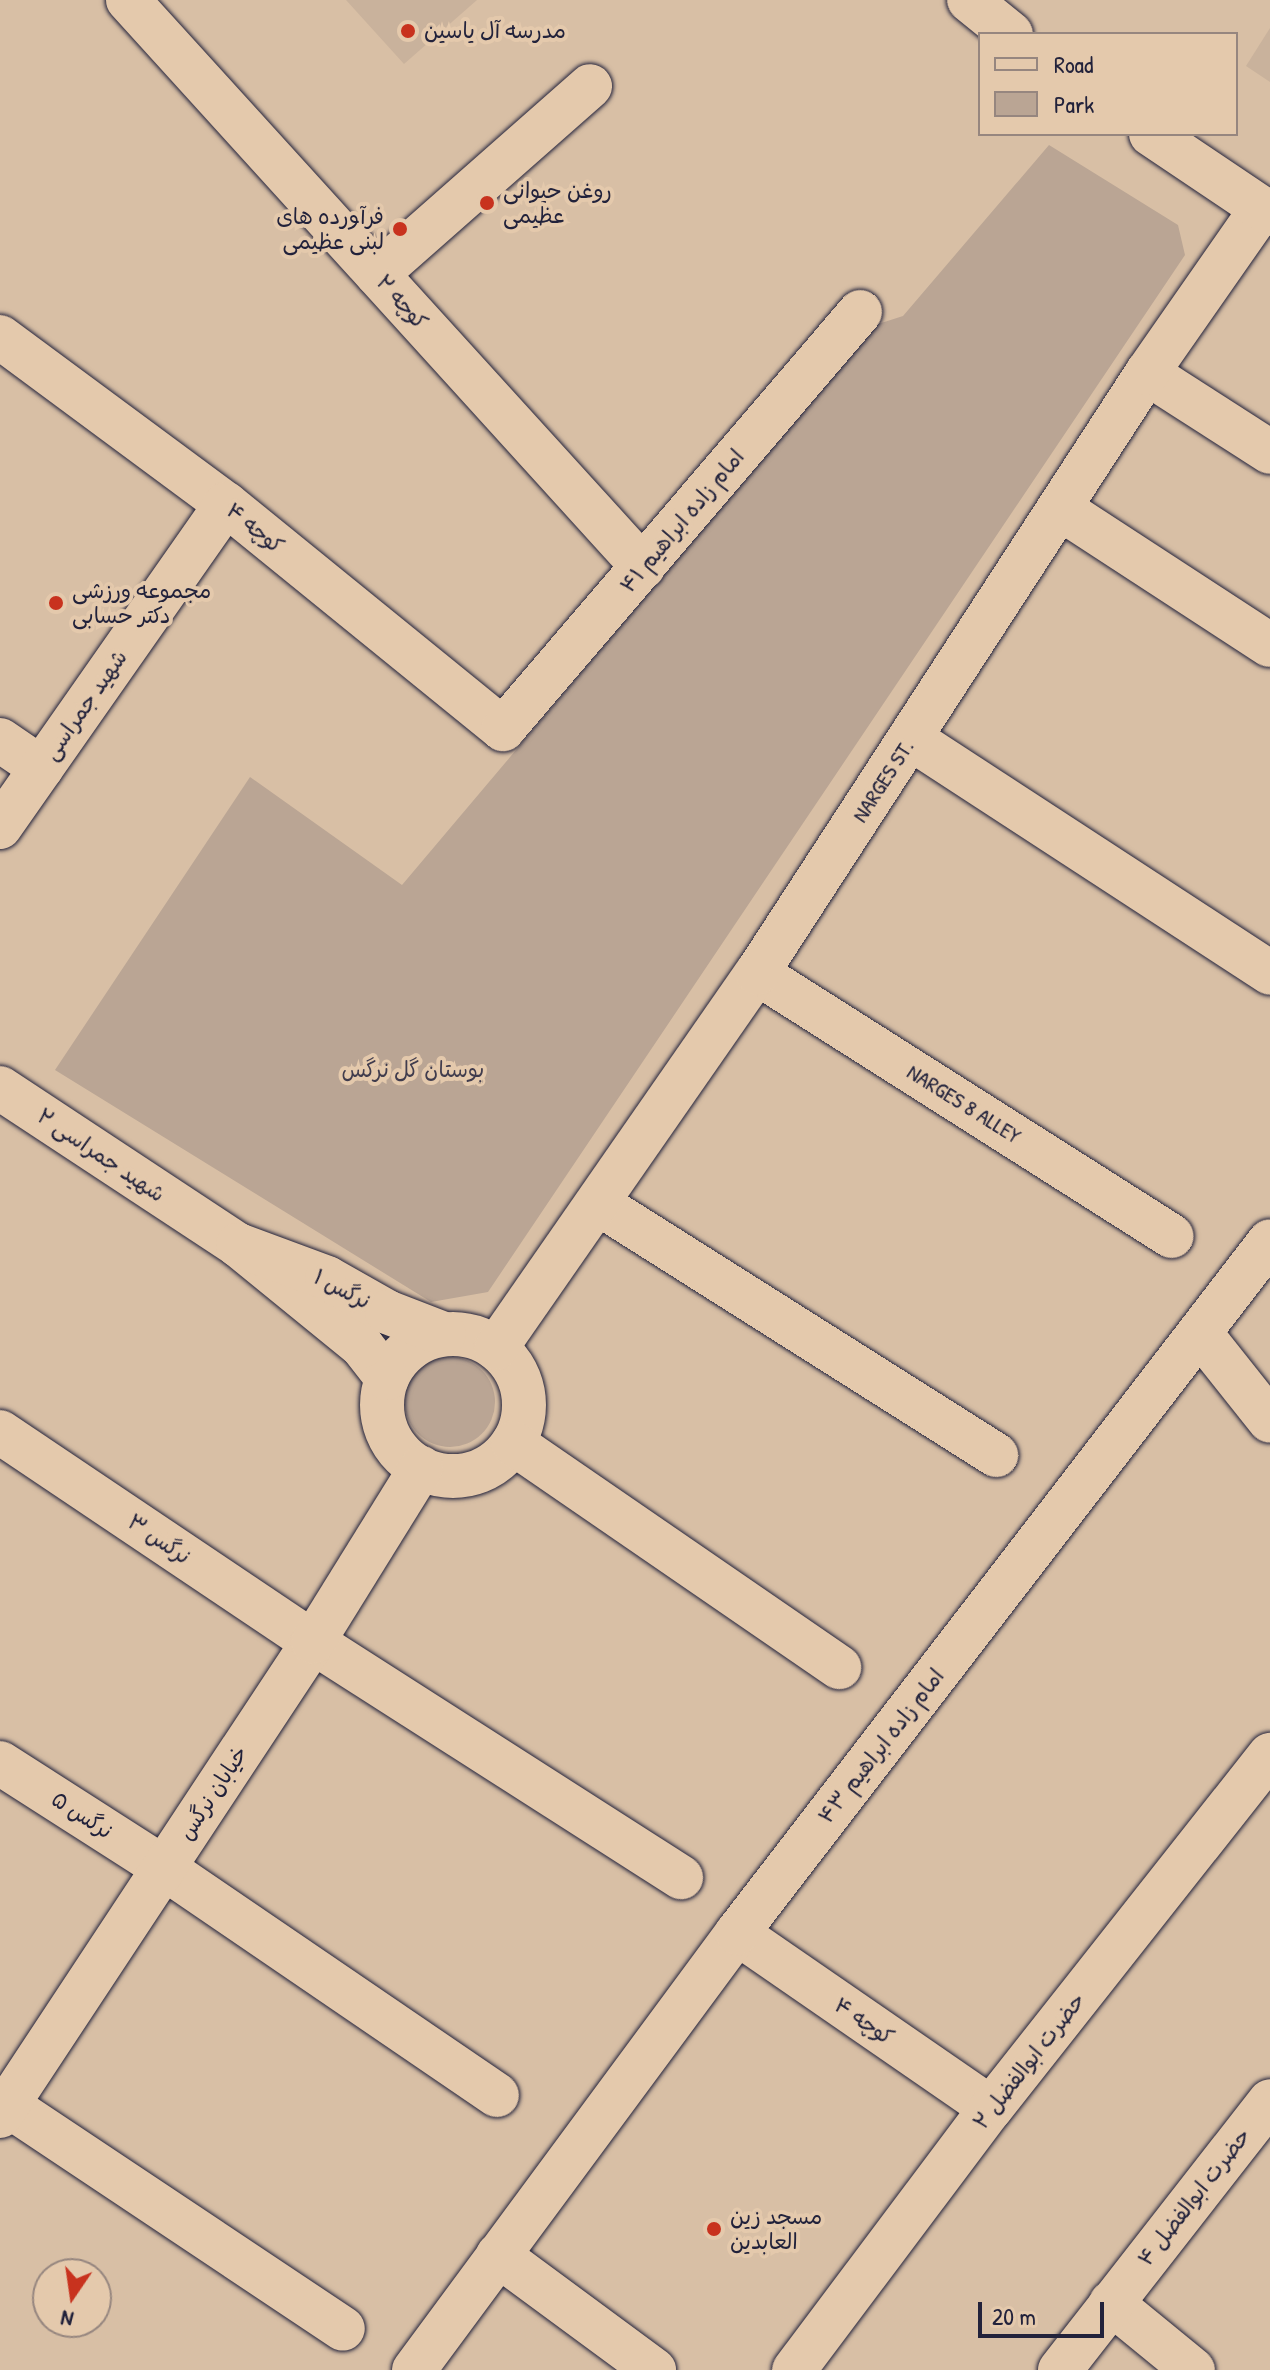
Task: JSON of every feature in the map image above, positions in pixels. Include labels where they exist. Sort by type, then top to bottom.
[{"type":"street","name":"کوچه ۲","points":[[128,0],[643,567]]},
{"type":"street","points":[[976,2],[1009,32]]},
{"type":"street","points":[[377,274],[590,86]]},
{"type":"street","points":[[1154,136],[1266,211]]},
{"type":"street","name":"NARGES ST.","points":[[496,1348],[757,973],[1147,373],[1266,211]]},
{"type":"street","name":"امام زاده ابراهیم ۴۱","points":[[503,729],[860,312]]},
{"type":"street","name":"کوچه ۴","points":[[0,337],[226,504],[503,729]]},
{"type":"street","points":[[1147,373],[1270,452]]},
{"type":"street","name":"شهید جمراسی","points":[[0,827],[226,504]]},
{"type":"street","points":[[1061,509],[1270,645]]},
{"type":"street","points":[[910,738],[1270,973]]},
{"type":"street","points":[[0,740],[41,768]]},
{"type":"street","name":"NARGES 8 ALLEY","points":[[757,973],[1172,1236]]},
{"type":"street","name":"شهید جمراسی ۲","points":[[0,1088],[220,1234]]},
{"type":"street","points":[[599,1204],[996,1455]]},
{"type":"street","name":"نرگس ۱","points":[[220,1234],[327,1278],[387,1312],[444,1334]]},
{"type":"street","name":"نرگس ۱","points":[[220,1234],[362,1346],[387,1378]]},
{"type":"street","name":"امام زاده ابراهیم ۴۳","points":[[414,2370],[737,1933],[1270,1241]]},
{"type":"street","points":[[1200,1333],[1270,1421]]},
{"type":"street","points":[[444,1334],[471,1336],[496,1348],[511,1363],[521,1382],[524,1403],[522,1424],[513,1443],[488,1466],[472,1473],[446,1475],[421,1468],[397,1447],[383,1419],[382,1398],[387,1378],[401,1356],[421,1341],[444,1334]]},
{"type":"street","name":"نرگس ۳","points":[[3,1434],[313,1642],[681,1877]]},
{"type":"street","points":[[513,1443],[839,1667]]},
{"type":"street","name":"خیابان نرگس","points":[[2,2107],[313,1642],[421,1468]]},
{"type":"street","name":"حضرت ابوالفضل ۲","points":[[794,2370],[991,2108],[1270,1755]]},
{"type":"street","name":"نرگس ۵","points":[[0,1763],[164,1868],[497,2095]]},
{"type":"street","name":"کوچه ۴","points":[[737,1933],[991,2108]]},
{"type":"street","name":"حضرت ابوالفضل ۴","points":[[1060,2370],[1270,2101]]},
{"type":"street","points":[[2,2107],[343,2329]]},
{"type":"street","points":[[498,2255],[654,2370]]},
{"type":"street","points":[[1111,2303],[1193,2370]]},
{"type":"shaded area","name":"مدرسه آل یاسین","points":[[346,0],[477,0],[404,64]]},
{"type":"shaded area","points":[[1270,28],[1270,82],[1246,66]]},
{"type":"green space","name":"بوستان گل نرگس","points":[[1049,145],[1178,225],[1185,255],[488,1292],[431,1302],[55,1070],[250,777],[402,885],[875,325],[903,316]]},
{"type":"green space","points":[[450,1357],[475,1365],[487,1377],[495,1402],[487,1427],[475,1439],[450,1447],[425,1439],[413,1427],[405,1402],[413,1377],[425,1365]]},
{"type":"place","name":"مدرسه آل یاسین","points":[[408,31]]},
{"type":"place","name":"روغن حیوانی عظیمی","points":[[487,203]]},
{"type":"place","name":"فرآورده های لبنی عظیمی","points":[[400,229]]},
{"type":"place","name":"مجموعه ورزشی دکتر حسابی","points":[[56,603]]},
{"type":"place","name":"مسجد زین العابدین","points":[[714,2229]]}]
